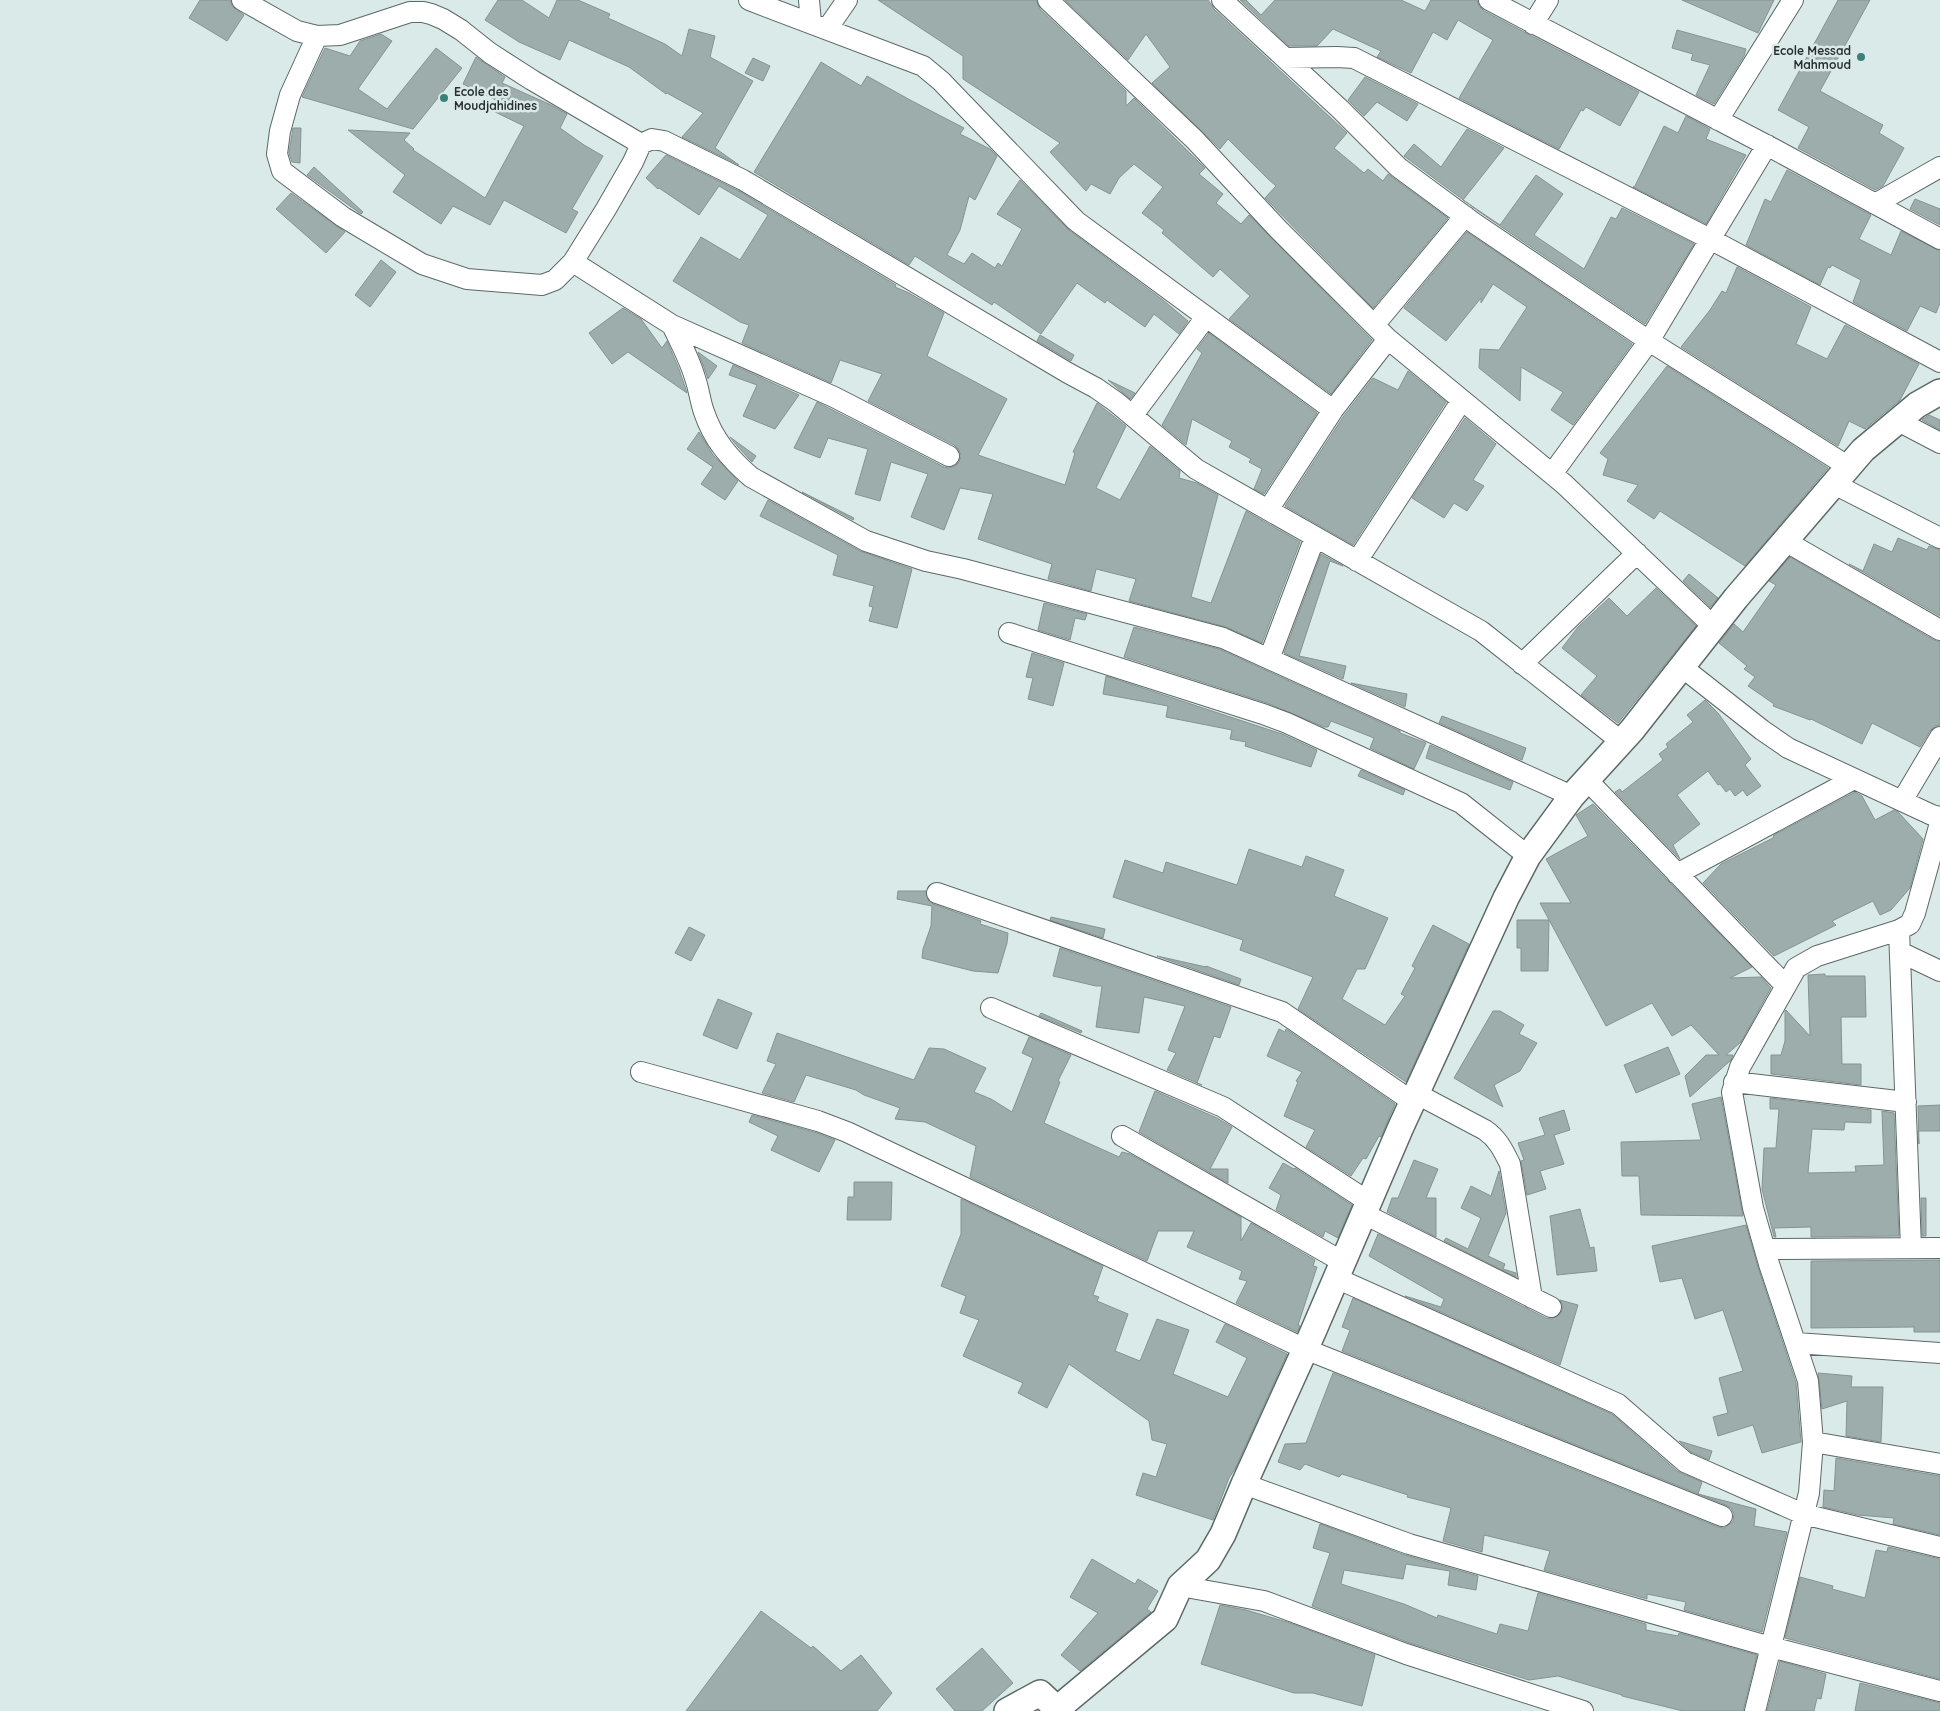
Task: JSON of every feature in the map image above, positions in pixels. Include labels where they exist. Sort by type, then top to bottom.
[{"type":"street","points":[[242,0],[297,31],[317,36],[340,35],[410,12],[416,11],[430,14],[443,19],[461,30],[490,53],[532,80],[641,144]]},
{"type":"street","points":[[750,0],[923,66],[941,81],[1076,221],[1333,410]]},
{"type":"street","points":[[809,0],[819,26]]},
{"type":"street","points":[[819,26],[847,0]]},
{"type":"street","points":[[1048,0],[1195,140],[1278,229],[1381,332],[1552,474],[1713,626]]},
{"type":"street","points":[[1222,0],[1340,109],[1398,167],[1465,216],[1649,340],[1842,475],[1940,538]]},
{"type":"street","points":[[1489,0],[1767,145],[1940,239]]},
{"type":"street","points":[[1533,24],[1548,0]]},
{"type":"street","points":[[1718,120],[1793,0]]},
{"type":"street","points":[[317,36],[290,95],[280,130],[277,154],[282,171],[343,217],[422,264],[467,279],[542,285],[555,280],[573,262],[606,210],[641,144],[652,139],[664,141],[743,180],[1068,374],[1096,388],[1133,416],[1196,469],[1480,631],[1622,742]]},
{"type":"street","points":[[1285,58],[1354,58],[1710,239],[1940,362]]},
{"type":"street","points":[[1552,474],[1649,340],[1767,145]]},
{"type":"street","points":[[1875,204],[1940,167]]},
{"type":"street","points":[[1268,510],[1381,332],[1465,216]]},
{"type":"street","points":[[573,262],[672,325],[834,397],[948,456]]},
{"type":"street","points":[[1133,416],[1206,317]]},
{"type":"street","points":[[672,325],[695,378],[703,411],[712,432],[721,448],[734,463],[751,477],[866,542],[926,561],[1223,638],[1579,788],[1677,874],[1784,985]]},
{"type":"street","points":[[1007,1711],[1042,1702],[1057,1708],[1165,1619],[1180,1586],[1208,1560],[1224,1534],[1244,1484],[1415,1098],[1506,898],[1528,856],[1579,788],[1622,742],[1713,626],[1863,450],[1917,405],[1940,392]]},
{"type":"street","points":[[1357,561],[1462,400]]},
{"type":"street","points":[[1898,421],[1940,443]]},
{"type":"street","points":[[1269,659],[1315,537]]},
{"type":"street","points":[[1785,541],[1940,630]]},
{"type":"street","points":[[1522,664],[1637,553]]},
{"type":"street","points":[[1009,633],[1286,723],[1461,803],[1528,856]]},
{"type":"street","points":[[1682,667],[1788,748],[1940,817]]},
{"type":"street","points":[[1902,801],[1940,737]]},
{"type":"street","points":[[1677,874],[1854,779]]},
{"type":"street","points":[[1755,1711],[1809,1493],[1813,1442],[1808,1381],[1765,1249],[1747,1179],[1742,1141],[1732,1092],[1734,1082],[1740,1067],[1784,985],[1796,968],[1816,956],[1899,930],[1910,924],[1916,913],[1940,823]]},
{"type":"street","points":[[938,893],[1282,1012],[1415,1098],[1485,1130],[1494,1136],[1510,1164],[1532,1298]]},
{"type":"street","points":[[1899,930],[1911,1248]]},
{"type":"street","points":[[1900,952],[1940,971]]},
{"type":"street","points":[[991,1008],[1223,1107],[1366,1208],[1551,1307]]},
{"type":"street","points":[[641,1072],[818,1121],[847,1132],[1305,1349],[1722,1516]]},
{"type":"street","points":[[1734,1082],[1906,1102]]},
{"type":"street","points":[[1122,1136],[1340,1270],[1618,1404],[1685,1462],[1803,1514],[1940,1547]]},
{"type":"street","points":[[1765,1249],[1940,1248]]},
{"type":"street","points":[[1796,1343],[1940,1353]]},
{"type":"street","points":[[1813,1442],[1940,1464]]},
{"type":"street","points":[[1244,1484],[1409,1544],[1771,1647],[1940,1691]]},
{"type":"street","points":[[1180,1586],[1264,1601],[1406,1654],[1583,1711]]},
{"type":"building","points":[[200,0],[230,0],[232,6],[244,15],[227,41],[189,18]]},
{"type":"building","points":[[498,0],[522,0],[549,18],[557,0],[578,0],[610,14],[608,18],[665,44],[682,56],[689,29],[715,36],[710,57],[753,81],[715,148],[739,165],[682,137],[703,113],[666,94],[629,67],[569,40],[560,60],[519,42],[485,20]]},
{"type":"building","points":[[878,0],[1036,0],[1040,9],[1126,91],[1126,106],[1134,98],[1205,168],[1199,174],[1223,194],[1216,203],[1241,224],[1249,215],[1372,340],[1331,394],[1229,319],[1250,296],[1220,269],[1213,277],[1162,233],[1164,230],[1142,213],[1163,187],[1134,164],[1119,178],[1110,194],[1091,184],[1086,191],[1050,152],[1060,143],[963,79],[963,56]]},
{"type":"building","points":[[1065,0],[1208,0],[1214,9],[1347,133],[1334,148],[1364,173],[1368,169],[1383,181],[1388,174],[1448,218],[1373,308],[1265,198],[1276,186],[1228,139],[1220,149],[1152,83],[1170,67],[1146,34],[1128,60]]},
{"type":"building","points":[[1240,0],[1246,0],[1261,15],[1275,0],[1401,0],[1425,11],[1431,0],[1477,0],[1479,6],[1484,11],[1639,92],[1620,126],[1586,107],[1583,111],[1581,110],[1559,149],[1459,98],[1493,40],[1458,20],[1447,40],[1433,32],[1411,73],[1377,57],[1381,51],[1333,29],[1317,46],[1289,46]]},
{"type":"building","points":[[1682,0],[1774,0],[1758,33]]},
{"type":"building","points":[[1838,0],[1870,0],[1820,91],[1883,125],[1879,133],[1904,148],[1883,186],[1875,190],[1798,148],[1809,127],[1778,110]]},
{"type":"building","points":[[1677,30],[1746,49],[1744,56],[1714,104],[1696,95],[1710,65],[1691,60],[1693,54],[1672,48]]},
{"type":"building","points":[[381,34],[392,41],[358,89],[387,109],[436,48],[462,68],[413,129],[302,97],[325,48],[350,56],[360,41]]},
{"type":"building","points":[[476,57],[505,77],[502,83],[567,114],[560,128],[603,156],[572,209],[578,212],[566,233],[504,200],[490,225],[453,206],[441,224],[393,192],[405,175],[348,130],[410,133],[404,140],[413,150],[485,198],[524,126],[493,111],[498,101],[463,84]]},
{"type":"building","points":[[753,58],[770,66],[763,81],[745,73]]},
{"type":"building","points":[[821,62],[861,86],[867,76],[964,128],[960,134],[990,149],[997,156],[975,200],[969,196],[960,230],[947,255],[964,264],[972,253],[995,268],[998,263],[1002,266],[1022,229],[997,214],[1020,180],[1069,230],[1188,321],[1179,334],[1154,314],[1145,327],[1107,300],[1105,303],[1077,283],[1041,334],[994,302],[992,305],[915,256],[909,265],[754,172]]},
{"type":"building","points":[[1365,77],[1418,104],[1407,121],[1377,102],[1364,116],[1348,100]]},
{"type":"building","points":[[1686,116],[1710,129],[1706,139],[1746,155],[1706,224],[1633,187],[1664,126],[1678,133]]},
{"type":"building","points":[[293,128],[301,128],[300,163],[292,162],[289,153]]},
{"type":"building","points":[[1467,129],[1504,148],[1463,200],[1404,156],[1414,144],[1441,167]]},
{"type":"building","points":[[666,155],[737,190],[896,285],[895,287],[944,313],[927,356],[1007,399],[978,455],[1065,485],[1075,453],[1073,452],[1097,403],[1126,426],[1096,488],[1120,500],[1150,446],[1180,471],[1179,478],[1197,483],[1218,495],[1191,597],[1211,603],[1246,511],[1300,542],[1262,643],[1226,627],[1129,601],[1136,579],[1096,569],[1091,591],[1048,579],[1052,564],[978,539],[993,494],[960,488],[944,530],[911,517],[928,474],[891,462],[880,501],[855,494],[868,449],[828,438],[820,458],[794,448],[817,402],[944,467],[955,466],[961,456],[959,450],[954,445],[868,401],[882,374],[840,360],[831,383],[742,343],[749,325],[740,322],[673,281],[701,237],[740,260],[768,215],[719,186],[699,215],[658,189],[646,178]]},
{"type":"building","points":[[314,167],[363,212],[361,214],[307,175]]},
{"type":"building","points":[[1787,170],[1871,215],[1859,239],[1891,255],[1901,231],[1940,251],[1940,303],[1936,313],[1920,306],[1907,331],[1853,302],[1861,280],[1832,265],[1830,268],[1828,267],[1820,285],[1746,245],[1765,199],[1771,202]]},
{"type":"building","points":[[1536,175],[1563,194],[1534,235],[1584,269],[1611,217],[1616,219],[1622,208],[1694,244],[1645,324],[1481,213],[1468,203],[1500,225]]},
{"type":"building","points":[[291,193],[345,232],[326,253],[276,209]]},
{"type":"building","points":[[1915,199],[1940,209],[1940,225],[1910,209]]},
{"type":"building","points":[[1467,232],[1632,344],[1573,425],[1551,410],[1563,392],[1521,367],[1520,401],[1479,368],[1480,349],[1499,350],[1527,307],[1493,284],[1481,303],[1481,298],[1446,341],[1404,308]]},
{"type":"building","points":[[381,260],[396,272],[370,307],[355,295]]},
{"type":"building","points":[[1737,267],[1811,307],[1796,344],[1827,359],[1845,325],[1919,364],[1900,400],[1865,429],[1849,421],[1838,446],[1681,347],[1710,310],[1722,291],[1726,293]]},
{"type":"building","points":[[623,308],[641,319],[662,348],[667,341],[687,393],[628,352],[612,364],[589,333]]},
{"type":"building","points":[[1209,333],[1317,413],[1264,494],[1254,489],[1262,469],[1249,462],[1251,459],[1229,447],[1232,441],[1192,419],[1186,445],[1162,425],[1202,353],[1197,349]]},
{"type":"building","points":[[1040,335],[1074,355],[1071,361],[1037,341]]},
{"type":"building","points":[[698,352],[717,366],[708,379],[704,367]]},
{"type":"building","points":[[733,365],[799,395],[775,429],[743,416],[757,385],[729,375]]},
{"type":"building","points":[[1667,366],[1828,468],[1745,566],[1660,511],[1654,519],[1627,501],[1638,485],[1603,475],[1608,459],[1600,453]]},
{"type":"building","points":[[1408,371],[1446,402],[1353,545],[1285,506],[1343,417],[1373,378],[1398,390]]},
{"type":"building","points":[[1108,380],[1135,393],[1130,399]]},
{"type":"building","points":[[1929,415],[1940,420],[1940,430],[1922,420]]},
{"type":"building","points":[[1465,418],[1496,444],[1473,480],[1484,486],[1467,511],[1454,503],[1444,518],[1412,498]]},
{"type":"building","points":[[699,432],[713,455],[738,481],[725,500],[701,484],[713,467],[687,449]]},
{"type":"building","points":[[730,437],[756,456],[752,462],[738,447]]},
{"type":"building","points":[[802,492],[854,518],[853,520]]},
{"type":"building","points":[[768,500],[860,551],[912,569],[897,628],[869,621],[873,607],[869,606],[874,586],[833,575],[838,555],[760,516]]},
{"type":"building","points":[[1898,538],[1927,550],[1929,546],[1940,550],[1940,616],[1849,564],[1863,571],[1874,544],[1892,552]]},
{"type":"building","points":[[1321,554],[1343,566],[1330,561],[1299,656],[1346,666],[1343,679],[1284,653]]},
{"type":"building","points":[[1790,557],[1940,642],[1940,725],[1935,726],[1930,731],[1920,747],[1872,723],[1862,744],[1811,719],[1773,706],[1774,704],[1748,686],[1755,677],[1744,669],[1747,666],[1719,643],[1734,624],[1743,632],[1776,585],[1769,581]]},
{"type":"building","points":[[1689,574],[1718,598],[1710,607],[1683,581]]},
{"type":"building","points":[[1656,588],[1696,626],[1618,723],[1581,695],[1597,676],[1562,648],[1578,627],[1609,598],[1627,616]]},
{"type":"building","points":[[1044,603],[1087,614],[1085,620],[1075,618],[1070,640],[1038,630]]},
{"type":"building","points":[[1134,627],[1219,649],[1400,731],[1400,733],[1426,743],[1414,769],[1370,748],[1374,738],[1331,721],[1328,727],[1324,727],[1267,703],[1124,657]]},
{"type":"building","points":[[1032,653],[1064,663],[1053,706],[1028,699],[1033,678],[1026,677]]},
{"type":"building","points":[[1106,676],[1282,734],[1317,750],[1311,767],[1245,746],[1246,742],[1230,739],[1232,730],[1166,717],[1168,706],[1103,694]]},
{"type":"building","points":[[1351,683],[1407,694],[1405,707]]},
{"type":"building","points":[[1705,700],[1718,713],[1751,759],[1745,765],[1761,786],[1747,796],[1743,790],[1735,796],[1730,789],[1726,792],[1720,784],[1718,785],[1708,771],[1677,795],[1700,824],[1673,845],[1680,859],[1615,792],[1620,789],[1622,792],[1663,760],[1659,754],[1668,747],[1666,744],[1693,722],[1687,715]]},
{"type":"building","points":[[1442,716],[1526,748],[1522,760],[1439,723]]},
{"type":"building","points":[[1430,745],[1513,782],[1510,790],[1426,758]]},
{"type":"building","points":[[1361,770],[1405,790],[1403,795],[1358,776]]},
{"type":"building","points":[[1855,792],[1862,796],[1875,820],[1894,810],[1923,839],[1910,888],[1891,910],[1880,915],[1873,901],[1832,921],[1836,925],[1774,956],[1703,883],[1721,864],[1773,838],[1774,835]]},
{"type":"building","points":[[1593,804],[1752,967],[1730,978],[1761,977],[1771,988],[1741,1042],[1726,1055],[1733,1055],[1731,1060],[1690,1097],[1685,1076],[1706,1055],[1719,1055],[1691,1025],[1672,1036],[1652,1003],[1606,1026],[1540,903],[1571,903],[1546,859],[1588,836],[1576,815]]},
{"type":"building","points":[[1249,849],[1302,867],[1306,856],[1344,870],[1334,896],[1388,918],[1365,969],[1357,969],[1342,999],[1385,1025],[1405,996],[1401,994],[1415,968],[1412,966],[1433,925],[1469,944],[1406,1082],[1298,1009],[1313,977],[1240,950],[1243,940],[1113,897],[1125,860],[1163,873],[1166,862],[1237,885]]},
{"type":"building","points":[[898,891],[926,891],[928,900],[933,904],[981,921],[980,924],[1008,933],[998,973],[973,971],[922,958],[931,926],[932,906],[897,899]]},
{"type":"building","points":[[1051,917],[1105,929],[1103,938],[1050,920]]},
{"type":"building","points":[[1517,920],[1549,920],[1548,971],[1521,971],[1521,948],[1517,948]]},
{"type":"building","points":[[689,927],[705,935],[691,961],[675,953]]},
{"type":"building","points":[[1060,948],[1231,1007],[1220,1038],[1214,1036],[1197,1083],[1167,1070],[1176,1053],[1168,1050],[1185,1006],[1144,997],[1139,1033],[1096,1027],[1102,986],[1053,976]]},
{"type":"building","points":[[1157,956],[1206,966],[1241,979],[1239,985]]},
{"type":"building","points":[[1825,974],[1825,976],[1865,976],[1866,1017],[1841,1017],[1842,1064],[1861,1064],[1861,1085],[1771,1074],[1771,1055],[1781,1055],[1785,1041],[1785,1011],[1810,1036],[1808,975]]},
{"type":"building","points":[[718,999],[752,1013],[737,1049],[703,1035]]},
{"type":"building","points":[[1493,1011],[1500,1011],[1524,1025],[1519,1034],[1537,1043],[1520,1071],[1494,1085],[1503,1107],[1454,1078]]},
{"type":"building","points":[[1041,1013],[1082,1031],[1081,1033],[1039,1016]]},
{"type":"building","points":[[1279,1029],[1285,1032],[1286,1029],[1395,1104],[1381,1137],[1379,1136],[1366,1159],[1363,1158],[1351,1176],[1306,1147],[1315,1130],[1284,1116],[1298,1082],[1296,1081],[1302,1072],[1267,1056]]},
{"type":"building","points":[[777,1033],[914,1080],[929,1048],[944,1049],[986,1068],[974,1092],[991,1099],[1012,1112],[1033,1058],[1022,1053],[1029,1037],[1071,1055],[1058,1081],[1060,1082],[1044,1123],[1119,1157],[1122,1152],[1130,1154],[1241,1217],[1241,1241],[1251,1223],[1315,1260],[1313,1266],[1317,1267],[1297,1332],[1236,1303],[1247,1281],[1239,1279],[1242,1271],[1187,1247],[1194,1231],[1158,1231],[1147,1261],[970,1177],[976,1146],[925,1122],[895,1119],[900,1108],[864,1095],[856,1090],[806,1075],[794,1102],[762,1093],[776,1064],[767,1061]]},
{"type":"building","points":[[1668,1047],[1680,1074],[1636,1093],[1624,1065]]},
{"type":"building","points":[[1155,1091],[1217,1118],[1232,1127],[1210,1169],[1228,1169],[1228,1183],[1139,1132]]},
{"type":"building","points":[[1721,1097],[1743,1216],[1641,1215],[1639,1176],[1622,1176],[1621,1142],[1701,1140],[1692,1104]]},
{"type":"building","points":[[1770,1098],[1871,1110],[1871,1123],[1845,1122],[1844,1130],[1812,1129],[1808,1173],[1856,1172],[1855,1166],[1884,1165],[1882,1111],[1894,1113],[1899,1236],[1811,1237],[1811,1227],[1774,1228],[1776,1237],[1774,1237],[1762,1189],[1764,1148],[1776,1148],[1779,1109],[1770,1109]]},
{"type":"building","points":[[1940,1105],[1940,1131],[1919,1131],[1918,1106]]},
{"type":"building","points":[[1564,1110],[1570,1130],[1554,1135],[1564,1164],[1540,1171],[1546,1189],[1527,1195],[1521,1161],[1524,1160],[1518,1143],[1545,1135],[1539,1118]]},
{"type":"building","points":[[752,1115],[814,1132],[835,1140],[819,1172],[771,1150],[778,1136],[749,1122]]},
{"type":"building","points":[[1414,1160],[1438,1169],[1426,1198],[1436,1198],[1436,1237],[1387,1212],[1392,1198],[1398,1198]]},
{"type":"building","points":[[1283,1163],[1295,1168],[1352,1205],[1338,1238],[1325,1231],[1323,1237],[1276,1210],[1281,1195],[1269,1188]]},
{"type":"building","points":[[1499,1171],[1506,1213],[1488,1256],[1505,1264],[1503,1269],[1516,1273],[1516,1277],[1444,1241],[1446,1238],[1468,1249],[1481,1218],[1461,1208],[1471,1186],[1491,1196]]},
{"type":"building","points":[[854,1182],[892,1182],[891,1220],[847,1220],[848,1197],[854,1197]]},
{"type":"building","points":[[1921,1198],[1926,1198],[1926,1236],[1922,1236]]},
{"type":"building","points":[[961,1199],[1103,1266],[1093,1295],[1099,1297],[1097,1301],[1128,1314],[1115,1351],[1140,1361],[1157,1319],[1189,1330],[1173,1374],[1228,1397],[1247,1358],[1216,1342],[1225,1324],[1287,1354],[1235,1469],[1229,1478],[1213,1520],[1136,1495],[1143,1473],[1156,1477],[1167,1444],[1152,1440],[1149,1421],[1069,1364],[1047,1408],[1018,1393],[1023,1383],[963,1356],[979,1320],[960,1313],[966,1296],[941,1286],[961,1234]]},
{"type":"building","points":[[1580,1209],[1590,1248],[1594,1247],[1597,1271],[1557,1275],[1550,1216]]},
{"type":"building","points":[[1746,1225],[1796,1383],[1801,1442],[1762,1453],[1753,1425],[1718,1436],[1713,1417],[1728,1413],[1719,1378],[1743,1371],[1723,1310],[1695,1319],[1682,1278],[1660,1282],[1652,1246]]},
{"type":"building","points":[[1378,1234],[1546,1318],[1552,1319],[1561,1313],[1563,1306],[1560,1300],[1578,1305],[1560,1365],[1405,1296],[1441,1307],[1444,1299],[1369,1256]]},
{"type":"building","points":[[1940,1260],[1940,1332],[1914,1332],[1914,1327],[1811,1328],[1811,1261]]},
{"type":"building","points":[[1353,1298],[1612,1414],[1677,1471],[1702,1482],[1698,1494],[1342,1351],[1350,1330],[1342,1327]]},
{"type":"building","points":[[1333,1373],[1718,1527],[1724,1528],[1733,1521],[1734,1514],[1731,1508],[1700,1494],[1756,1509],[1754,1526],[1787,1532],[1762,1632],[1684,1610],[1686,1602],[1647,1594],[1647,1599],[1544,1570],[1550,1551],[1484,1535],[1482,1552],[1443,1541],[1451,1508],[1407,1497],[1408,1495],[1342,1474],[1339,1477],[1305,1464],[1300,1470],[1278,1462],[1285,1444],[1306,1443]]},
{"type":"building","points":[[1818,1373],[1852,1376],[1851,1387],[1883,1387],[1881,1442],[1846,1436],[1847,1401],[1822,1409]]},
{"type":"building","points":[[1679,1441],[1712,1451],[1709,1460],[1691,1452]]},
{"type":"building","points":[[1836,1458],[1940,1476],[1940,1535],[1893,1524],[1894,1518],[1858,1515],[1823,1507],[1824,1490],[1834,1491]]},
{"type":"building","points":[[1320,1524],[1405,1555],[1478,1576],[1476,1590],[1448,1585],[1450,1571],[1406,1564],[1403,1579],[1344,1570],[1341,1584],[1404,1604],[1437,1618],[1438,1615],[1497,1634],[1500,1624],[1528,1631],[1538,1593],[1646,1624],[1646,1630],[1678,1636],[1679,1633],[1757,1655],[1743,1711],[1683,1711],[1622,1696],[1558,1676],[1529,1680],[1410,1643],[1312,1606],[1330,1553],[1313,1548]]},
{"type":"building","points":[[1888,1547],[1940,1559],[1940,1679],[1785,1638],[1800,1577],[1833,1586],[1832,1589],[1865,1598],[1876,1550],[1887,1552]]},
{"type":"building","points":[[1092,1559],[1135,1584],[1138,1579],[1158,1591],[1147,1609],[1151,1612],[1080,1671],[1061,1655],[1098,1613],[1070,1597]]},
{"type":"building","points":[[1220,1605],[1246,1610],[1290,1623],[1375,1655],[1362,1706],[1313,1693],[1294,1693],[1201,1664]]},
{"type":"building","points":[[761,1611],[811,1648],[813,1646],[841,1671],[861,1655],[892,1693],[877,1711],[686,1711]]},
{"type":"building","points":[[982,1648],[1013,1683],[982,1711],[955,1711],[936,1689]]},
{"type":"building","points":[[1780,1661],[1826,1674],[1821,1699],[1817,1698],[1814,1711],[1767,1711]]},
{"type":"building","points":[[1860,1683],[1940,1703],[1940,1711],[1855,1711]]},
{"type":"place","name":"Ecole Messad Mahmoud","points":[[1861,57]]},
{"type":"place","name":"Ecole des Moudjahidines","points":[[444,98]]}]
